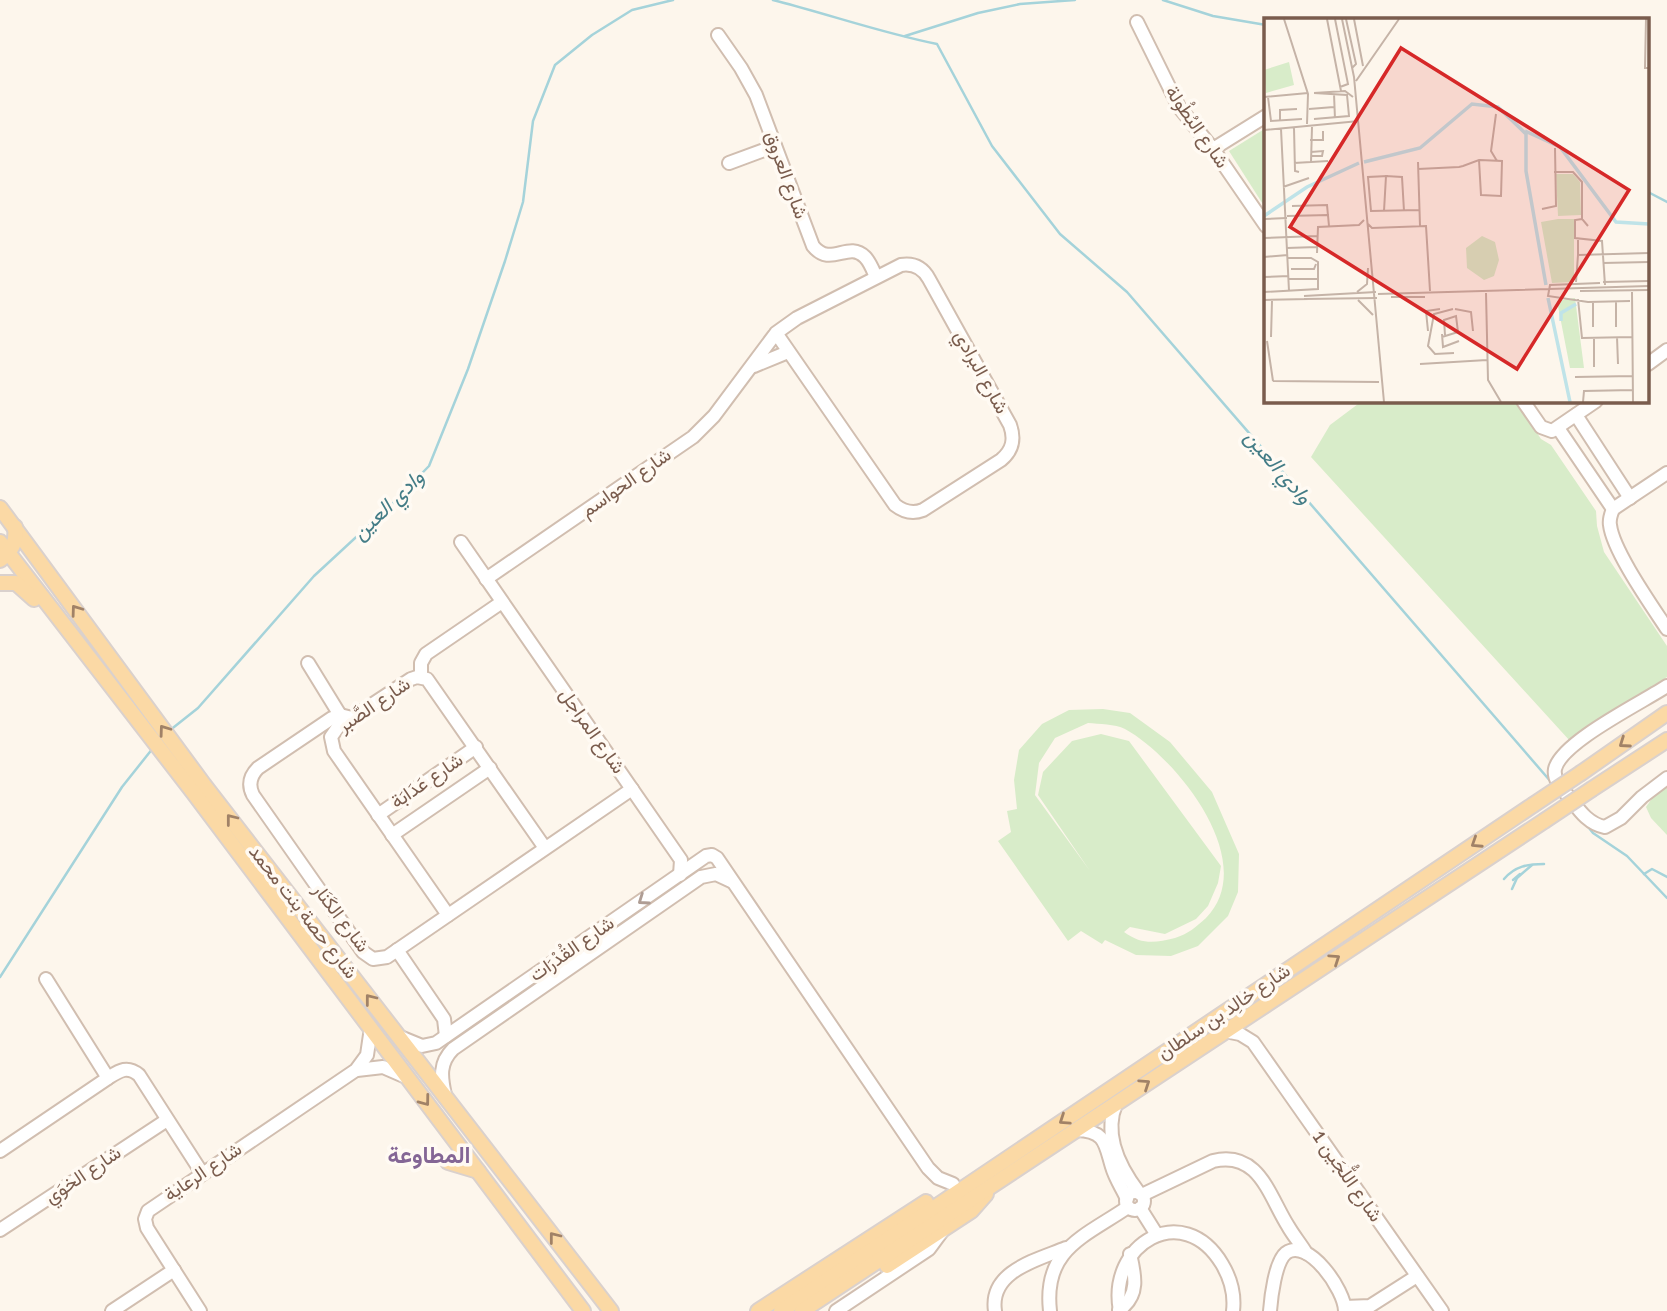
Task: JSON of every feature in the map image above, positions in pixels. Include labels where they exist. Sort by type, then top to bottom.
[{"type":"main road","name":"شارع حصة بنت محمد","points":[[0,508],[116,666],[199,788],[370,1028],[583,1311]]},
{"type":"main road","points":[[2,549],[18,534]]},
{"type":"main road","name":"شارع حصة بنت محمد","points":[[2,549],[400,1037],[611,1311]]},
{"type":"main road","points":[[0,583],[21,585],[48,615],[68,630]]},
{"type":"main road","name":"شارع خالِد بن سلطان","points":[[780,1311],[1667,713]]},
{"type":"main road","name":"شارع خالِد بن سلطان","points":[[802,1311],[1667,740]]},
{"type":"main road","points":[[758,1311],[953,1184],[988,1163],[1025,1147]]},
{"type":"main road","points":[[448,1162],[478,1171]]},
{"type":"main road","points":[[819,1311],[975,1208],[988,1188]]},
{"type":"main road","points":[[545,1261],[573,1311]]},
{"type":"main road","points":[[745,1311],[829,1266]]},
{"type":"main road","points":[[579,1269],[624,1311]]},
{"type":"street","name":"شارع البُطُولة","points":[[1137,22],[1174,99],[1213,149],[1264,223]]},
{"type":"street","name":"شارع العروق","points":[[718,35],[752,86],[813,246],[819,253],[828,256],[849,251],[858,252],[865,257],[876,277]]},
{"type":"street","points":[[1213,149],[1264,117]]},
{"type":"street","points":[[729,163],[775,146]]},
{"type":"street","name":"شارع البرادي","points":[[748,370],[776,333],[797,318],[897,266],[915,266],[927,275],[1010,425],[1013,441],[1006,456],[923,510],[902,510],[895,505],[776,333]]},
{"type":"street","points":[[1650,363],[1667,350]]},
{"type":"street","points":[[748,370],[771,357],[788,352]]},
{"type":"street","name":"شارع الحواسم","points":[[486,579],[693,437],[714,416],[748,370]]},
{"type":"street","points":[[1524,402],[1541,428],[1552,430],[1595,402]]},
{"type":"street","points":[[1576,415],[1630,498]]},
{"type":"street","points":[[1558,428],[1613,509],[1610,528],[1637,582],[1667,629]]},
{"type":"street","points":[[1613,509],[1667,473]]},
{"type":"street","name":"شارع المراجل","points":[[461,542],[681,860]]},
{"type":"street","points":[[421,677],[421,663],[426,654],[502,602]]},
{"type":"street","points":[[308,663],[346,717]]},
{"type":"street","name":"شارع الصَّبر","points":[[448,915],[331,744],[335,730],[346,717],[411,678],[421,677],[432,684],[545,848]]},
{"type":"street","points":[[1667,686],[1585,737],[1560,759],[1555,771],[1556,781],[1578,809],[1595,825],[1605,827],[1621,818],[1642,796],[1667,778]]},
{"type":"street","name":"شارع الكَنَار","points":[[346,717],[332,719],[258,768],[252,775],[250,788],[363,952],[377,960],[387,957],[632,789]]},
{"type":"street","name":"شارع عَدَابَة","points":[[378,815],[476,747]]},
{"type":"street","name":"شارع عَدَابَة","points":[[392,835],[490,768]]},
{"type":"street","name":"شارع القُدْرَات","points":[[400,1037],[417,1045],[436,1043],[696,863],[710,855],[719,860]]},
{"type":"street","points":[[680,875],[681,860],[696,863],[708,874],[732,881]]},
{"type":"street","points":[[708,874],[717,867],[719,860]]},
{"type":"street","points":[[719,860],[928,1168],[938,1178],[953,1184]]},
{"type":"street","name":"شارع القُدْرَات","points":[[445,1095],[441,1071],[446,1056],[453,1049],[708,874]]},
{"type":"street","points":[[397,950],[444,1019],[446,1036]]},
{"type":"street","points":[[46,979],[108,1078]]},
{"type":"street","points":[[485,1009],[493,1021]]},
{"type":"street","points":[[1251,1014],[1250,1031],[1253,1042]]},
{"type":"street","points":[[444,1019],[461,1026]]},
{"type":"street","points":[[356,1070],[367,1055],[370,1028]]},
{"type":"street","points":[[1225,1031],[1240,1034],[1253,1042]]},
{"type":"street","name":"شارع اللُّجَين 1","points":[[1253,1042],[1442,1311]]},
{"type":"street","points":[[356,1070],[383,1067],[407,1077]]},
{"type":"street","points":[[0,1151],[122,1070],[136,1072],[202,1173]]},
{"type":"street","name":"شارع الرعاية","points":[[200,1311],[147,1228],[146,1215],[155,1204],[356,1070]]},
{"type":"street","points":[[1115,1163],[1110,1129],[1116,1104]]},
{"type":"street","name":"شارع الخوَي","points":[[0,1230],[167,1120]]},
{"type":"street","points":[[1077,1130],[1087,1131],[1104,1140],[1135,1200],[1157,1235]]},
{"type":"street","points":[[1050,1311],[1049,1277],[1056,1261],[1072,1245],[1135,1200],[1213,1161],[1238,1161],[1261,1179],[1306,1253],[1335,1281],[1345,1309],[1370,1306],[1417,1276]]},
{"type":"street","points":[[1270,1311],[1287,1225]]},
{"type":"street","points":[[836,1311],[929,1249],[943,1229]]},
{"type":"street","points":[[1119,1310],[1120,1279],[1130,1254],[1140,1244],[1157,1235],[1173,1232],[1187,1234],[1212,1250],[1224,1266],[1231,1282],[1233,1311]]},
{"type":"street","points":[[995,1311],[995,1293],[1001,1282],[1011,1273],[1072,1245]]},
{"type":"street","points":[[1282,1258],[1293,1250],[1306,1253]]},
{"type":"street","points":[[1028,1264],[1049,1277]]},
{"type":"street","points":[[112,1311],[174,1270]]},
{"type":"green space","points":[[1264,129],[1264,206],[1229,151]]},
{"type":"green space","points":[[1361,402],[1517,402],[1541,439],[1551,445],[1596,511],[1604,552],[1667,646],[1667,677],[1570,741],[1311,457],[1330,425]]},
{"type":"green space","points":[[1103,709],[1130,713],[1170,742],[1212,792],[1239,854],[1238,892],[1228,916],[1198,946],[1171,956],[1136,955],[1105,940],[1102,944],[1081,931],[1068,941],[998,841],[1011,832],[1007,811],[1017,809],[1014,780],[1019,750],[1042,724],[1069,710]],"holes":[[[1088,723],[1125,729],[1167,762],[1188,786],[1218,841],[1224,869],[1220,895],[1206,918],[1180,936],[1149,942],[1124,932],[1130,927],[1165,934],[1196,919],[1208,906],[1218,883],[1221,866],[1129,741],[1101,734],[1072,741],[1043,772],[1038,795],[1090,871],[1035,795],[1039,763],[1055,738]]]},
{"type":"green space","points":[[1667,784],[1667,835],[1651,818],[1646,807]]},
{"type":"waterway","name":"وادي العين","points":[[169,731],[198,708],[314,576],[429,466],[468,369],[505,261],[523,202],[533,121],[555,65],[592,35],[632,10],[673,0]]},
{"type":"waterway","name":"وادي العين","points":[[773,0],[937,44],[992,146],[1060,234],[1127,292],[1552,783]]},
{"type":"waterway","name":"وادي العين","points":[[905,36],[978,13],[1020,4],[1075,0]]},
{"type":"waterway","name":"وادي العين","points":[[1163,0],[1213,16],[1264,25]]},
{"type":"waterway","name":"وادي العين","points":[[1650,193],[1667,202]]},
{"type":"waterway","name":"وادي العين","points":[[0,977],[122,787],[153,748]]},
{"type":"waterway","name":"وادي العين","points":[[1585,823],[1593,833],[1627,856],[1667,898]]},
{"type":"waterway","points":[[1504,879],[1522,867],[1544,864]]},
{"type":"waterway","points":[[1512,889],[1517,878],[1532,865]]},
{"type":"waterway","points":[[1644,874],[1652,869],[1667,877]]},
{"type":"waterway","points":[[1513,880],[1520,874]]},
{"type":"district","name":"المطاوعة","points":[[429,1155]]}]
